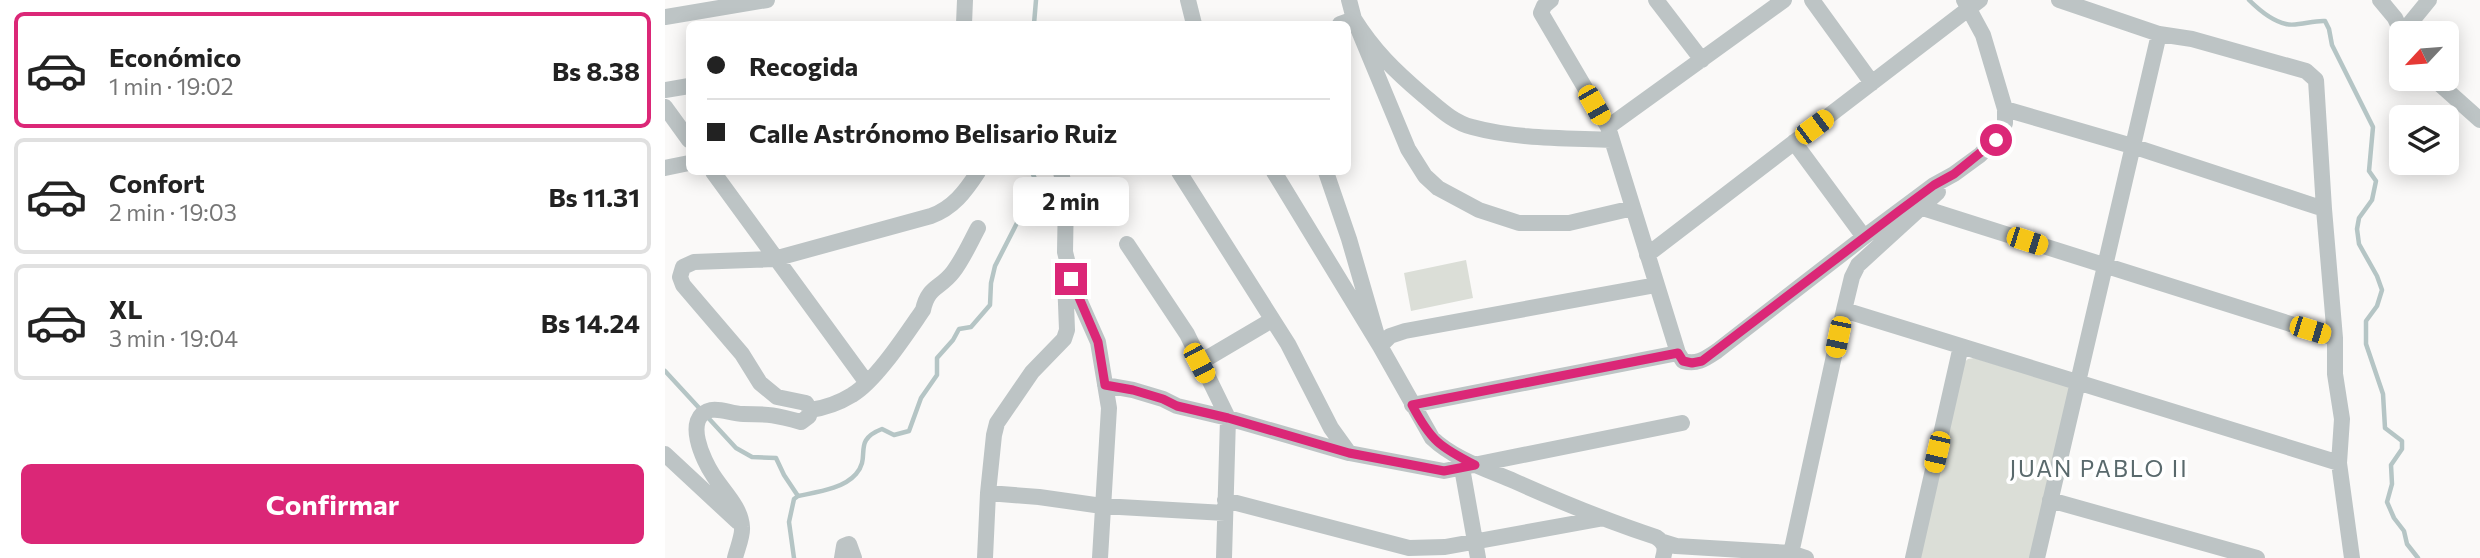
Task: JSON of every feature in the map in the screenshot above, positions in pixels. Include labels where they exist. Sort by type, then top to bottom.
[{"type":"street","points":[[665,17],[759,0]]},
{"type":"street","points":[[964,21],[965,0]]},
{"type":"street","points":[[1188,0],[1192,21]]},
{"type":"street","points":[[1347,21],[1349,0]]},
{"type":"street","points":[[1551,0],[1541,13],[1609,134],[1678,353],[1683,361],[1702,361],[1934,185],[1954,174]]},
{"type":"street","points":[[1656,0],[1702,60]]},
{"type":"street","points":[[1351,25],[1366,38],[1400,77],[1455,121],[1470,127],[1504,133],[1609,134],[1702,60],[1784,0]]},
{"type":"street","points":[[1812,0],[1872,83]]},
{"type":"street","points":[[2059,0],[2159,34],[2192,39],[2306,71],[2316,80],[2335,338],[2335,374],[2342,419],[2339,463],[2352,558]]},
{"type":"street","points":[[2380,0],[2396,21]]},
{"type":"street","points":[[2411,21],[2428,0]]},
{"type":"street","points":[[1276,175],[1380,346],[1412,405],[1440,446],[1469,466],[1600,518],[1656,537],[1663,550],[1677,546],[1796,557],[1852,277],[1859,265],[1923,208],[1954,174],[1996,140],[2005,123],[2005,109],[1971,3],[1872,83],[1647,255]]},
{"type":"street","points":[[1351,30],[1408,149],[1425,176],[1439,188],[1489,214],[1519,223],[1569,223],[1633,208]]},
{"type":"street","points":[[2037,558],[2159,34]]},
{"type":"street","points":[[665,90],[686,86]]},
{"type":"street","points":[[2447,91],[2480,120]]},
{"type":"street","points":[[665,107],[686,136]]},
{"type":"street","points":[[2005,109],[2132,146],[2324,209]]},
{"type":"street","points":[[1794,142],[1864,237]]},
{"type":"street","points":[[665,168],[686,164]]},
{"type":"street","points":[[715,175],[867,383]]},
{"type":"street","points":[[735,558],[742,526],[736,507],[703,457],[696,429],[700,418],[713,409],[740,415],[769,414],[801,422],[809,416],[810,410],[806,403],[777,397],[760,383],[742,354],[683,285],[680,277],[683,267],[694,262],[774,259],[941,212],[957,200],[976,175]]},
{"type":"street","points":[[985,558],[988,493],[997,423],[1032,372],[1064,339],[1067,330],[1066,195],[1062,175]]},
{"type":"street","points":[[1181,175],[1288,344],[1331,428],[1349,453]]},
{"type":"street","points":[[1327,175],[1380,346]]},
{"type":"street","points":[[1923,208],[2335,338]]},
{"type":"street","points":[[810,410],[826,407],[853,395],[867,383],[923,310],[925,299],[931,290],[953,273],[978,228]]},
{"type":"street","points":[[1127,244],[1187,334],[1228,418],[1224,558]]},
{"type":"street","points":[[1065,252],[1074,288],[1098,342],[1109,408],[1100,558]]},
{"type":"street","points":[[1380,346],[1390,336],[1405,331],[1656,285]]},
{"type":"street","points":[[1844,310],[2339,463]]},
{"type":"street","points":[[1199,363],[1272,320]]},
{"type":"street","points":[[1913,558],[1961,346]]},
{"type":"street","points":[[1412,405],[1678,353]]},
{"type":"street","points":[[1105,385],[1349,453],[1444,471],[1682,424]]},
{"type":"street","points":[[665,454],[742,526]]},
{"type":"street","points":[[1469,466],[1478,558]]},
{"type":"street","points":[[988,493],[1102,506],[1225,507],[1409,548],[1445,547],[1600,518]]},
{"type":"street","points":[[2050,500],[2257,558]]},
{"type":"street","points":[[842,558],[844,546],[849,544],[854,558]]},
{"type":"shaded area","points":[[1466,260],[1473,298],[1411,311],[1404,273]]},
{"type":"shaded area","points":[[1974,358],[2070,387],[2032,558],[1918,558],[1962,364]]},
{"type":"waterway","points":[[1034,21],[1036,0]]},
{"type":"waterway","points":[[2249,0],[2261,11],[2286,24],[2325,21],[2332,45],[2373,127],[2369,171],[2376,181],[2372,200],[2359,218],[2357,229],[2359,244],[2382,290],[2377,306],[2366,321],[2366,344],[2383,394],[2385,428],[2402,441],[2402,449],[2391,465],[2392,484],[2387,502],[2404,531],[2407,544],[2418,558]]},
{"type":"waterway","points":[[798,496],[829,489],[851,479],[860,467],[864,444],[873,434],[882,429],[894,435],[909,431],[921,398],[937,375],[937,358],[959,329],[971,327],[990,305],[995,266],[1019,219],[1036,194],[1033,175]]},
{"type":"waterway","points":[[665,371],[736,448],[752,457],[776,458],[798,496],[794,499],[789,522],[794,558]]},
{"type":"district","name":"JUAN PABLO II","points":[[2099,468]]},
{"type":"route","points":[[1071,279],[1098,342],[1105,385],[1133,390],[1177,406],[1349,453],[1444,471],[1475,465],[1440,446],[1425,430],[1412,405],[1678,353],[1683,361],[1702,361],[1996,140]]}]
